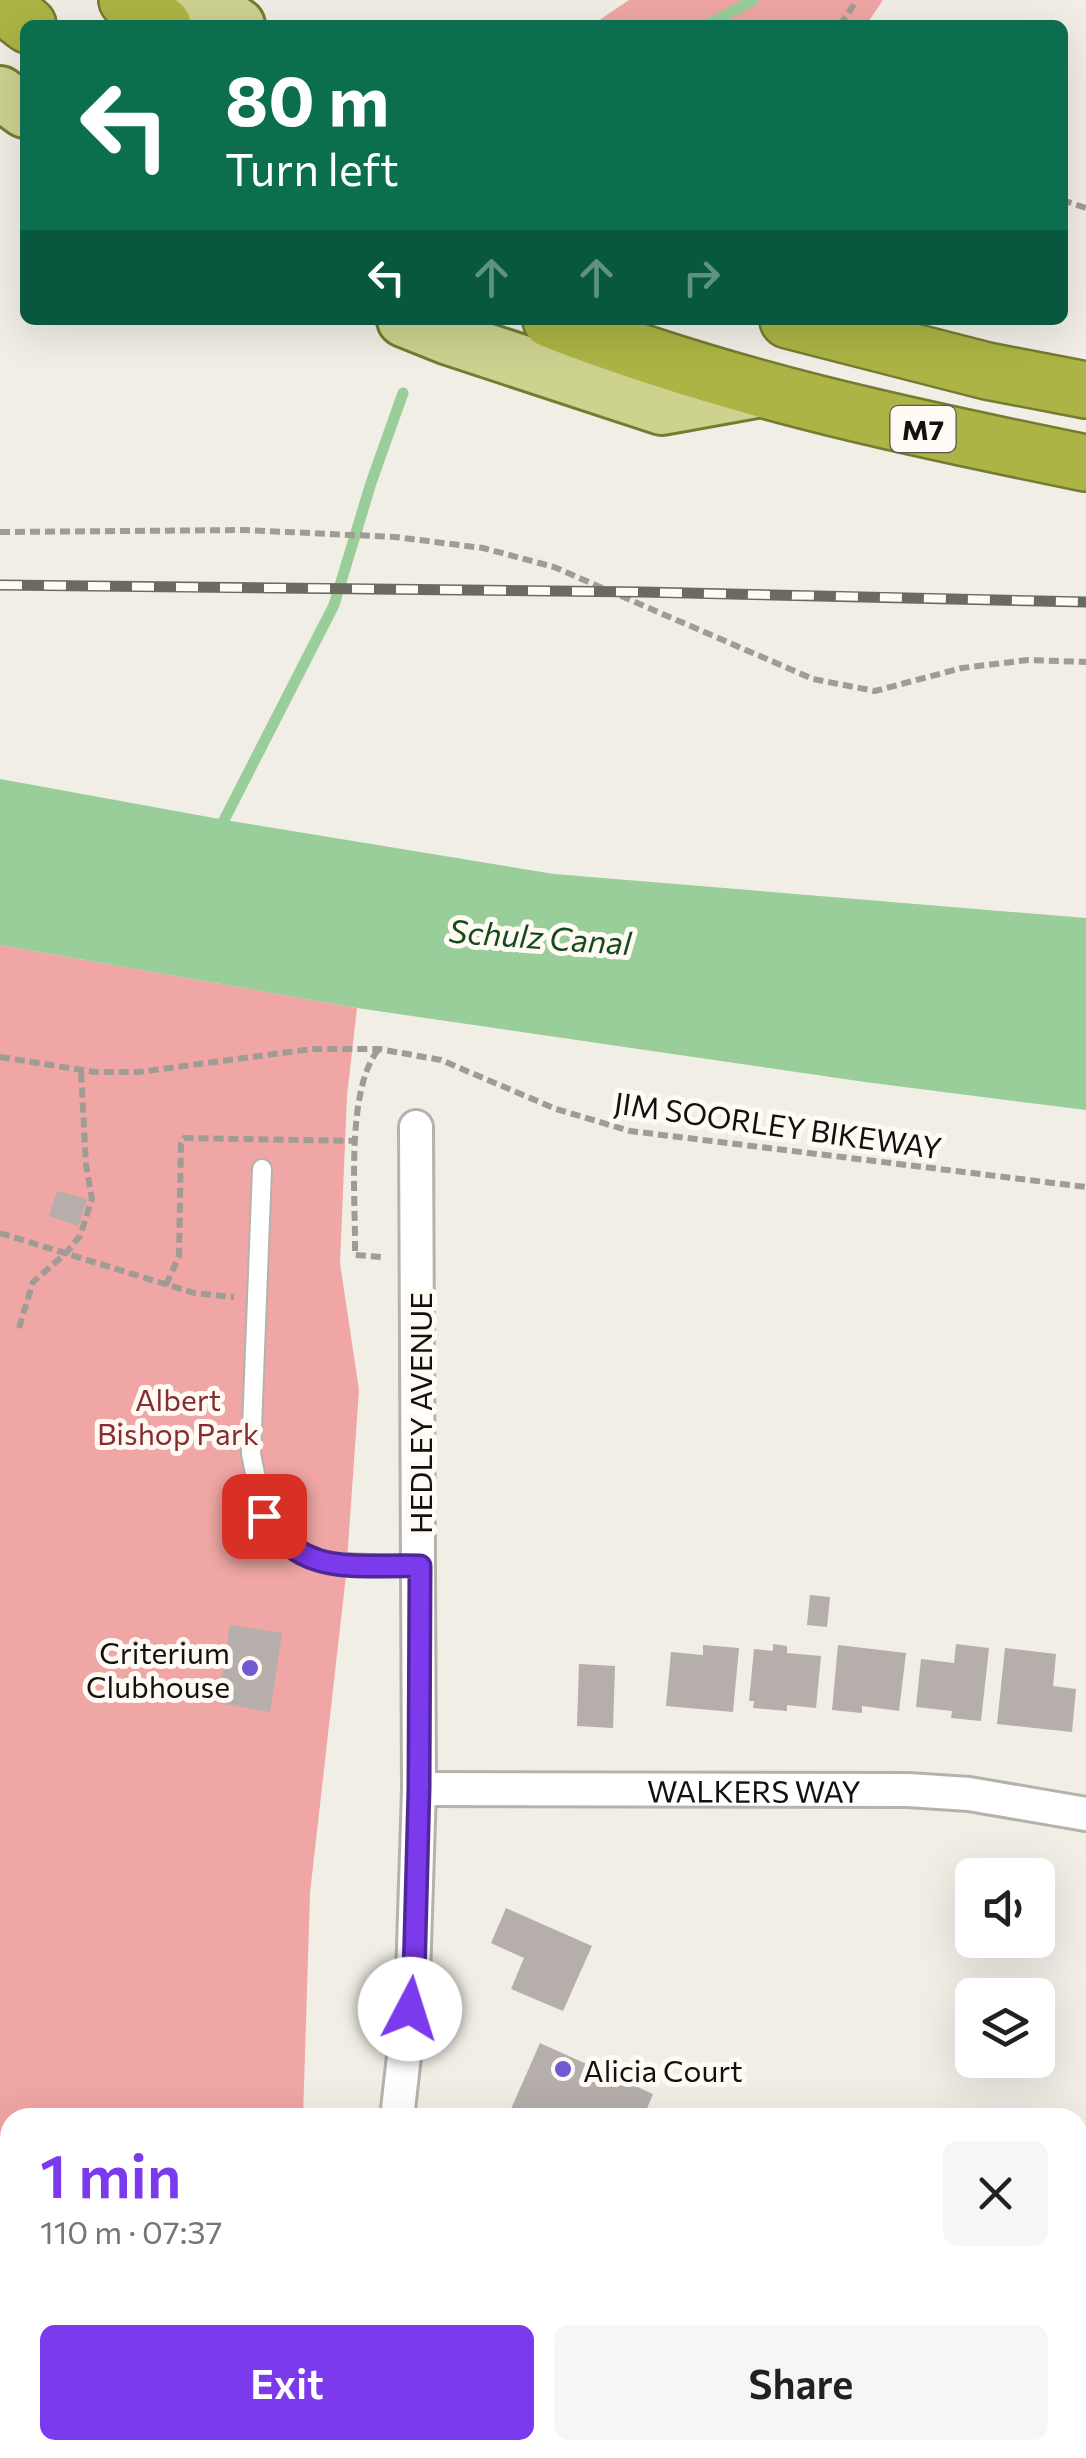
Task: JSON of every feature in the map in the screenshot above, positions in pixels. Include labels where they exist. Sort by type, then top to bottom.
[{"type":"highway","points":[[126,0],[156,20]]},
{"type":"highway","points":[[0,3],[22,20]]},
{"type":"highway","name":"M7","points":[[564,325],[650,356],[855,415],[1086,463]]},
{"type":"highway","name":"M7","points":[[807,325],[953,364],[1086,390]]},
{"type":"main road","points":[[201,0],[231,20]]},
{"type":"main road","points":[[416,325],[662,408],[761,390]]},
{"type":"street","name":"HEDLEY AVENUE","points":[[398,2108],[414,1977],[419,1788],[416,1127]]},
{"type":"street","name":"WALKERS WAY","points":[[419,1788],[908,1790],[969,1794],[1086,1814]]},
{"type":"lane","points":[[262,1170],[251,1454],[264,1516],[285,1544],[320,1562],[420,1566]]},
{"type":"path","points":[[0,532],[244,530],[395,537],[483,548],[554,567],[813,679],[874,691],[962,668],[1028,660],[1086,662]]},
{"type":"path","name":"JIM SOORLEY BIKEWAY","points":[[0,1057],[81,1070],[155,1071],[312,1049],[379,1049],[441,1060],[556,1109],[630,1131],[1086,1187]]},
{"type":"path","points":[[379,1049],[366,1068],[358,1096],[355,1256],[418,1258]]},
{"type":"path","points":[[19,1328],[33,1282],[66,1254],[83,1231],[92,1199],[86,1165],[81,1070]]},
{"type":"path","points":[[166,1285],[178,1256],[184,1138],[357,1141]]},
{"type":"path","points":[[0,1233],[194,1294],[256,1298]]},
{"type":"green space","points":[[629,0],[883,0],[869,20],[599,20]]},
{"type":"green space","name":"Albert Bishop Park","points":[[0,945],[357,1008],[347,1096],[340,1263],[359,1390],[346,1575],[310,1893],[303,2108],[0,2108]]},
{"type":"water","name":"Schulz Canal","points":[[0,779],[554,874],[1086,918],[1086,1110],[357,1008],[0,945]]},
{"type":"building","points":[[57,1191],[87,1199],[78,1226],[49,1216]]},
{"type":"building","points":[[810,1595],[830,1597],[827,1627],[807,1625]]},
{"type":"building","name":"Criterium Clubhouse","points":[[230,1625],[282,1633],[270,1712],[218,1703]]},
{"type":"building","points":[[773,1644],[787,1646],[787,1653],[821,1656],[816,1708],[753,1708],[754,1701],[749,1701],[754,1649],[773,1651]]},
{"type":"building","points":[[956,1644],[989,1648],[981,1721],[951,1718],[952,1711],[916,1707],[921,1659],[954,1663]]},
{"type":"building","points":[[703,1645],[739,1648],[733,1712],[666,1706],[671,1652],[703,1655]]},
{"type":"building","points":[[838,1645],[906,1653],[899,1711],[862,1706],[862,1713],[832,1710]]},
{"type":"building","points":[[1005,1648],[1056,1654],[1053,1686],[1076,1689],[1072,1732],[997,1724]]},
{"type":"building","points":[[579,1664],[615,1666],[613,1728],[577,1726]]},
{"type":"building","points":[[506,1908],[592,1946],[563,2011],[511,1989],[524,1958],[491,1943]]},
{"type":"building","name":"Alicia Court","points":[[540,2043],[653,2094],[647,2108],[511,2108]]},
{"type":"waterway","points":[[716,20],[753,0]]},
{"type":"waterway","points":[[219,830],[334,605],[403,393]]},
{"type":"railway","points":[[0,585],[642,592],[1086,602]]},
{"type":"place","name":"Criterium Clubhouse","points":[[250,1668]]},
{"type":"place","name":"Alicia Court","points":[[563,2069]]},
{"type":"route","points":[[264,1516],[285,1544],[320,1562],[420,1566],[419,1788],[410,2009]]}]
